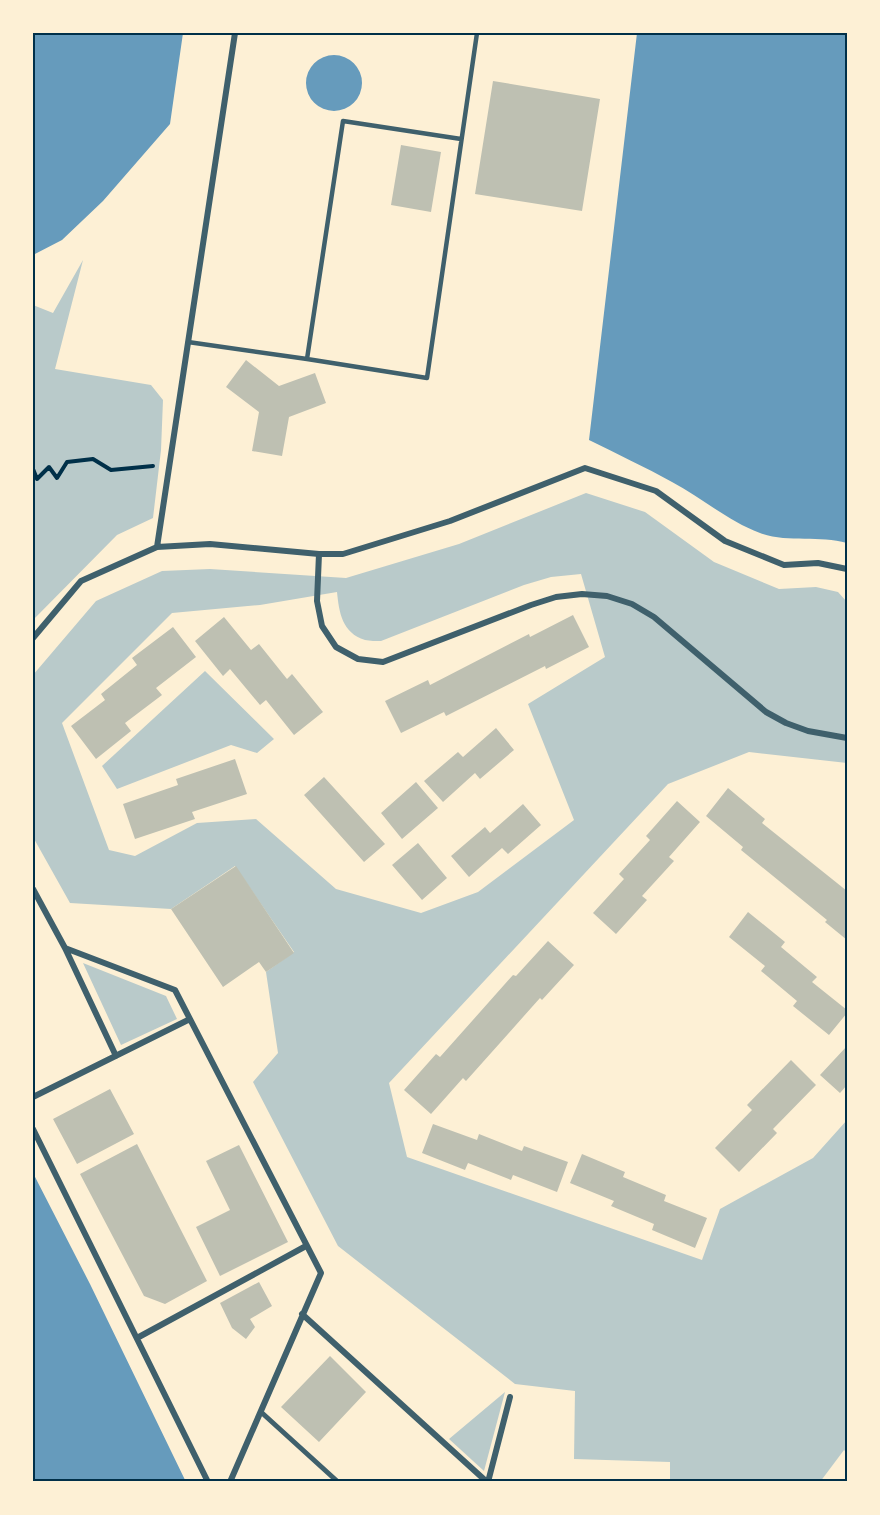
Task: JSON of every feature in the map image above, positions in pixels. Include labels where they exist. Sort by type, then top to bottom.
[{"type":"street","points":[[157,547],[235,33]]},
{"type":"street","points":[[33,638],[81,581],[157,547],[210,544],[343,554],[450,521],[585,468],[656,491],[725,541],[784,565],[818,563],[847,569]]},
{"type":"street","points":[[319,554],[317,601],[322,626],[336,647],[358,659],[383,662],[531,604],[556,597],[582,594],[607,597],[632,604],[654,617],[766,712],[808,731],[847,738]]},
{"type":"street","points":[[33,889],[65,948],[116,1056]]},
{"type":"street","points":[[65,948],[175,990],[321,1273],[230,1482]]},
{"type":"street","points":[[33,1097],[190,1019]]},
{"type":"street","points":[[33,1129],[208,1482]]},
{"type":"street","points":[[136,1338],[306,1246]]},
{"type":"street","points":[[302,1314],[488,1482],[510,1397]]},
{"type":"street","points":[[261,1412],[338,1482]]},
{"type":"lane","points":[[188,342],[427,378],[477,33]]},
{"type":"lane","points":[[307,359],[343,121],[460,139]]},
{"type":"path","points":[[33,469],[37,479],[49,467],[57,478],[67,462],[93,459],[111,470],[169,465]]},
{"type":"shaded area","points":[[83,260],[55,369],[151,385],[163,400],[161,450],[153,518],[117,535],[33,620],[33,305],[53,313]]},
{"type":"shaded area","points":[[586,493],[645,512],[714,562],[779,589],[816,587],[838,592],[847,602],[847,763],[749,752],[668,784],[389,1083],[407,1157],[702,1260],[720,1209],[813,1158],[847,1120],[847,1453],[844,1450],[820,1482],[670,1482],[670,1462],[574,1459],[575,1391],[515,1384],[338,1246],[253,1082],[278,1053],[266,972],[294,952],[235,866],[171,909],[70,903],[33,837],[33,675],[96,601],[162,571],[210,569],[346,578],[459,544]],"holes":[[[581,574],[605,657],[528,704],[574,820],[478,892],[421,913],[336,889],[256,819],[197,823],[135,856],[109,850],[62,723],[172,613],[260,605],[337,592],[343,621],[351,632],[365,640],[381,641],[524,585],[551,577]]]},
{"type":"shaded area","points":[[205,671],[274,739],[257,753],[231,745],[117,789],[102,766]]},
{"type":"shaded area","points":[[83,963],[166,996],[177,1019],[121,1045]]},
{"type":"shaded area","points":[[505,1392],[484,1471],[449,1439]]},
{"type":"water","points":[[33,33],[183,33],[170,124],[103,201],[62,240],[33,255]]},
{"type":"water","points":[[637,33],[847,33],[847,543],[826,539],[781,538],[760,533],[737,522],[662,476],[589,440]]},
{"type":"water","points":[[328,55],[340,55],[354,63],[362,77],[360,94],[354,103],[340,111],[328,111],[311,99],[306,89],[306,77],[318,60]]},
{"type":"water","points":[[33,1173],[90,1284],[186,1482],[33,1482]]},
{"type":"building","points":[[493,81],[600,99],[582,211],[475,194]]},
{"type":"building","points":[[401,145],[441,152],[431,212],[391,205]]},
{"type":"building","points":[[246,360],[279,386],[315,373],[326,403],[289,417],[282,456],[252,451],[259,412],[226,387]]},
{"type":"building","points":[[573,615],[589,647],[546,669],[545,666],[446,716],[444,712],[401,733],[385,701],[428,680],[430,685],[529,634],[530,637]]},
{"type":"building","points":[[224,617],[251,650],[259,644],[287,679],[292,674],[323,712],[294,735],[266,700],[260,705],[230,669],[223,676],[195,641]]},
{"type":"building","points":[[173,627],[196,657],[156,688],[162,695],[125,723],[131,731],[96,759],[71,726],[105,700],[101,694],[137,665],[132,658]]},
{"type":"building","points":[[496,728],[514,750],[480,779],[475,773],[443,802],[424,781],[458,752],[463,757]]},
{"type":"building","points":[[235,759],[247,794],[192,812],[195,819],[135,839],[123,804],[178,785],[176,779]]},
{"type":"building","points":[[324,777],[385,844],[364,862],[304,795]]},
{"type":"building","points":[[416,782],[438,808],[402,839],[381,813]]},
{"type":"building","points":[[728,788],[765,819],[762,823],[847,891],[847,940],[825,922],[827,920],[741,850],[743,847],[706,816]]},
{"type":"building","points":[[677,801],[700,822],[669,857],[674,861],[642,896],[647,900],[616,934],[593,913],[624,879],[619,874],[650,840],[646,836]]},
{"type":"building","points":[[523,804],[541,825],[508,854],[502,848],[469,877],[451,856],[485,827],[490,833]]},
{"type":"building","points":[[418,843],[447,878],[422,900],[392,865]]},
{"type":"building","points":[[236,866],[294,953],[266,972],[259,962],[223,987],[171,909]]},
{"type":"building","points":[[748,912],[785,942],[781,947],[817,977],[812,982],[847,1010],[829,1035],[793,1006],[797,1001],[761,971],[765,966],[729,937]]},
{"type":"building","points":[[548,941],[574,965],[542,1000],[540,998],[466,1081],[463,1078],[431,1114],[404,1090],[436,1054],[440,1057],[513,975],[516,976]]},
{"type":"building","points":[[847,1046],[847,1085],[840,1093],[820,1075]]},
{"type":"building","points":[[791,1060],[816,1085],[773,1129],[777,1133],[739,1172],[715,1148],[752,1110],[747,1105]]},
{"type":"building","points":[[110,1089],[134,1134],[77,1164],[53,1119]]},
{"type":"building","points":[[433,1124],[477,1140],[479,1134],[522,1151],[524,1146],[568,1162],[557,1192],[513,1175],[511,1180],[468,1163],[465,1170],[422,1153]]},
{"type":"building","points":[[137,1144],[207,1281],[165,1304],[144,1296],[80,1174]]},
{"type":"building","points":[[239,1145],[288,1242],[220,1276],[196,1227],[230,1210],[206,1161]]},
{"type":"building","points":[[582,1154],[625,1172],[623,1177],[666,1195],[664,1201],[707,1218],[695,1248],[652,1230],[654,1224],[611,1206],[614,1201],[570,1183]]},
{"type":"building","points":[[259,1282],[272,1306],[250,1319],[255,1327],[246,1339],[232,1328],[220,1303]]},
{"type":"building","points":[[330,1356],[366,1392],[319,1442],[281,1407]]}]
